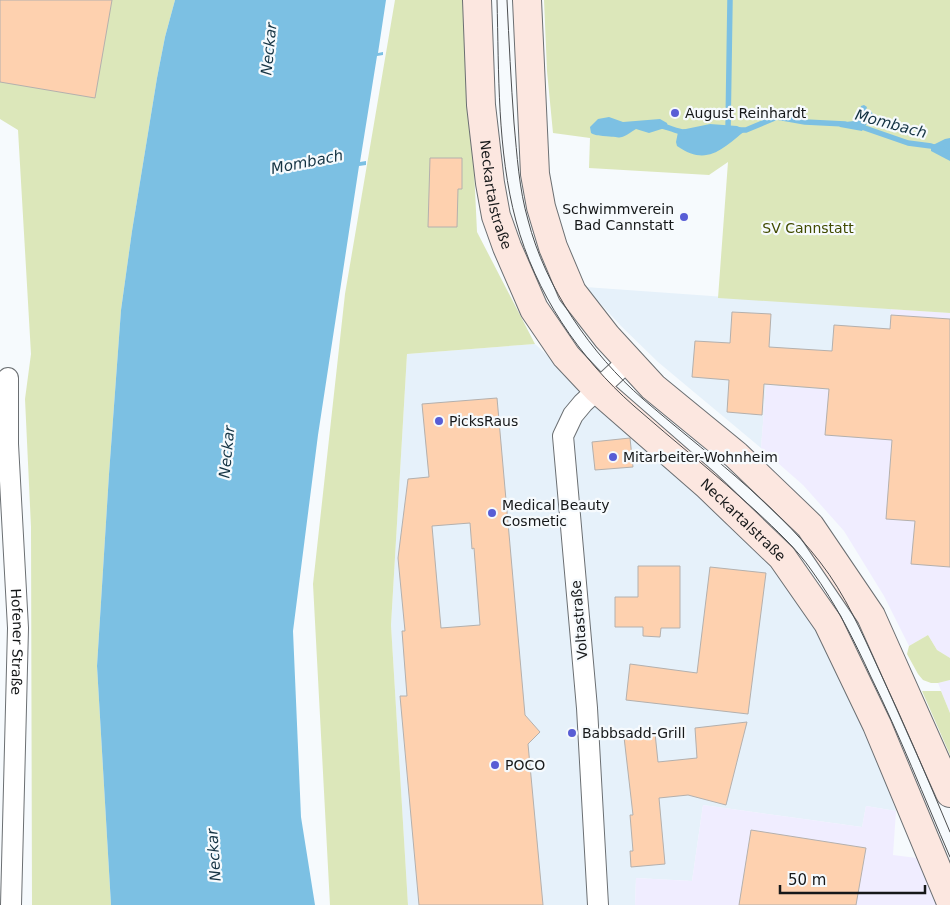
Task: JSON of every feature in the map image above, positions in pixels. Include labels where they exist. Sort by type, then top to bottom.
[{"type":"main road","name":"Neckartalstraße","points":[[477,0],[481,105],[490,183],[496,216],[506,247],[540,320],[566,356],[597,389],[707,485],[782,557],[828,623],[877,725],[950,900]]},
{"type":"main road","points":[[527,0],[534,174],[540,207],[553,246],[572,292],[607,338],[653,387],[736,455],[810,526],[871,616],[950,792]]},
{"type":"street","name":"Voltastraße","points":[[598,905],[587,708],[563,436],[573,415],[628,360]]},
{"type":"street","name":"Hofener Straße","points":[[8,378],[11,905]]},
{"type":"shaded area","points":[[585,287],[891,309],[885,395],[766,385],[761,448],[658,362]]},
{"type":"shaded area","points":[[891,309],[950,313],[950,658],[937,650],[928,635],[909,646],[884,596],[844,531],[803,485],[761,448],[766,385],[885,394]]},
{"type":"shaded area","points":[[535,344],[764,554],[823,633],[872,746],[896,811],[866,806],[862,827],[703,805],[692,881],[636,878],[635,905],[408,905],[391,625],[407,354]]},
{"type":"shaded area","points":[[950,680],[950,713],[938,683]]},
{"type":"shaded area","points":[[703,805],[862,827],[866,806],[896,811],[893,855],[917,858],[936,905],[635,905],[636,878],[692,881]]},
{"type":"green space","points":[[0,0],[175,0],[157,78],[121,310],[109,474],[97,666],[111,905],[32,905],[31,527],[25,399],[31,354],[18,130],[0,119]]},
{"type":"green space","points":[[395,0],[466,0],[477,232],[535,344],[407,354],[391,625],[408,905],[330,905],[313,584],[345,294]]},
{"type":"green space","name":"SV Cannstatt","points":[[544,0],[950,0],[950,313],[718,298],[728,162],[709,175],[589,168],[590,138],[553,133],[547,71]]},
{"type":"green space","points":[[928,635],[937,650],[950,658],[950,680],[931,683],[923,680],[907,654],[909,646]]},
{"type":"green space","points":[[922,691],[941,691],[950,713],[950,755]]},
{"type":"water","name":"Neckar","points":[[175,0],[386,0],[378,53],[383,52],[383,55],[377,56],[360,162],[366,161],[366,165],[359,166],[318,435],[293,631],[301,817],[315,905],[111,905],[97,666],[109,474],[121,310],[132,231],[157,78]]},
{"type":"water","points":[[861,106],[867,107],[866,110],[870,110],[873,114],[862,131],[840,127],[837,123],[854,121],[859,114]]},
{"type":"water","points":[[609,117],[623,122],[660,119],[667,123],[668,127],[649,133],[636,129],[621,137],[591,133],[590,127],[598,119]]},
{"type":"water","points":[[710,124],[737,126],[746,130],[722,149],[706,155],[697,155],[677,146],[678,132],[681,130]]},
{"type":"water","points":[[950,138],[950,161],[931,151],[931,146]]},
{"type":"building","points":[[0,0],[112,0],[95,98],[0,82]]},
{"type":"building","points":[[430,158],[462,158],[462,189],[458,189],[457,227],[428,227]]},
{"type":"building","points":[[732,312],[771,314],[769,347],[832,351],[834,325],[890,329],[891,315],[950,319],[950,567],[911,564],[915,521],[886,519],[892,440],[825,435],[829,389],[764,384],[762,415],[727,412],[729,380],[692,377],[695,341],[730,343]]},
{"type":"building","points":[[497,398],[525,715],[540,732],[528,744],[543,905],[419,905],[400,696],[407,696],[402,631],[405,631],[398,558],[408,479],[429,477],[422,404]],"holes":[[[470,523],[472,549],[474,548],[480,625],[441,628],[432,526]]]},
{"type":"building","name":"Mitarbeiter-Wohnheim","points":[[630,438],[633,467],[595,470],[592,442]]},
{"type":"building","points":[[638,566],[680,566],[680,628],[661,628],[660,637],[643,636],[643,627],[615,627],[615,597],[638,597]]},
{"type":"building","points":[[710,567],[766,573],[748,714],[626,700],[630,664],[697,673]]},
{"type":"building","points":[[747,722],[726,805],[688,795],[659,798],[665,864],[631,867],[630,851],[633,851],[630,815],[633,815],[624,737],[655,733],[658,762],[697,758],[695,728]]},
{"type":"building","points":[[751,830],[866,848],[856,905],[739,905]]},
{"type":"waterway","points":[[728,130],[730,0]]},
{"type":"waterway","name":"Mombach","points":[[739,130],[746,130],[777,117],[805,122],[845,124]]},
{"type":"waterway","name":"Mombach","points":[[661,126],[685,132]]},
{"type":"waterway","name":"Mombach","points":[[859,126],[908,143],[931,146],[950,152]]},
{"type":"tram line","points":[[497,0],[500,111],[505,167],[516,221],[524,247],[547,298],[561,322],[578,345],[614,387],[757,512],[793,547],[812,571],[837,609],[858,649],[892,722],[950,857]]},
{"type":"tram line","points":[[507,0],[514,123],[522,196],[536,245],[558,294],[588,340],[624,381],[759,497],[781,518],[829,574],[845,600],[866,642],[950,832]]},
{"type":"place","name":"August Reinhardt","points":[[675,113]]},
{"type":"place","name":"Schwimmverein Bad Cannstatt","points":[[684,217]]},
{"type":"place","name":"PicksRaus","points":[[439,421]]},
{"type":"place","name":"Mitarbeiter-Wohnheim","points":[[613,457]]},
{"type":"place","name":"Medical Beauty Cosmetic","points":[[492,513]]},
{"type":"place","name":"Babbsadd-Grill","points":[[572,733]]},
{"type":"place","name":"POCO","points":[[495,765]]}]
